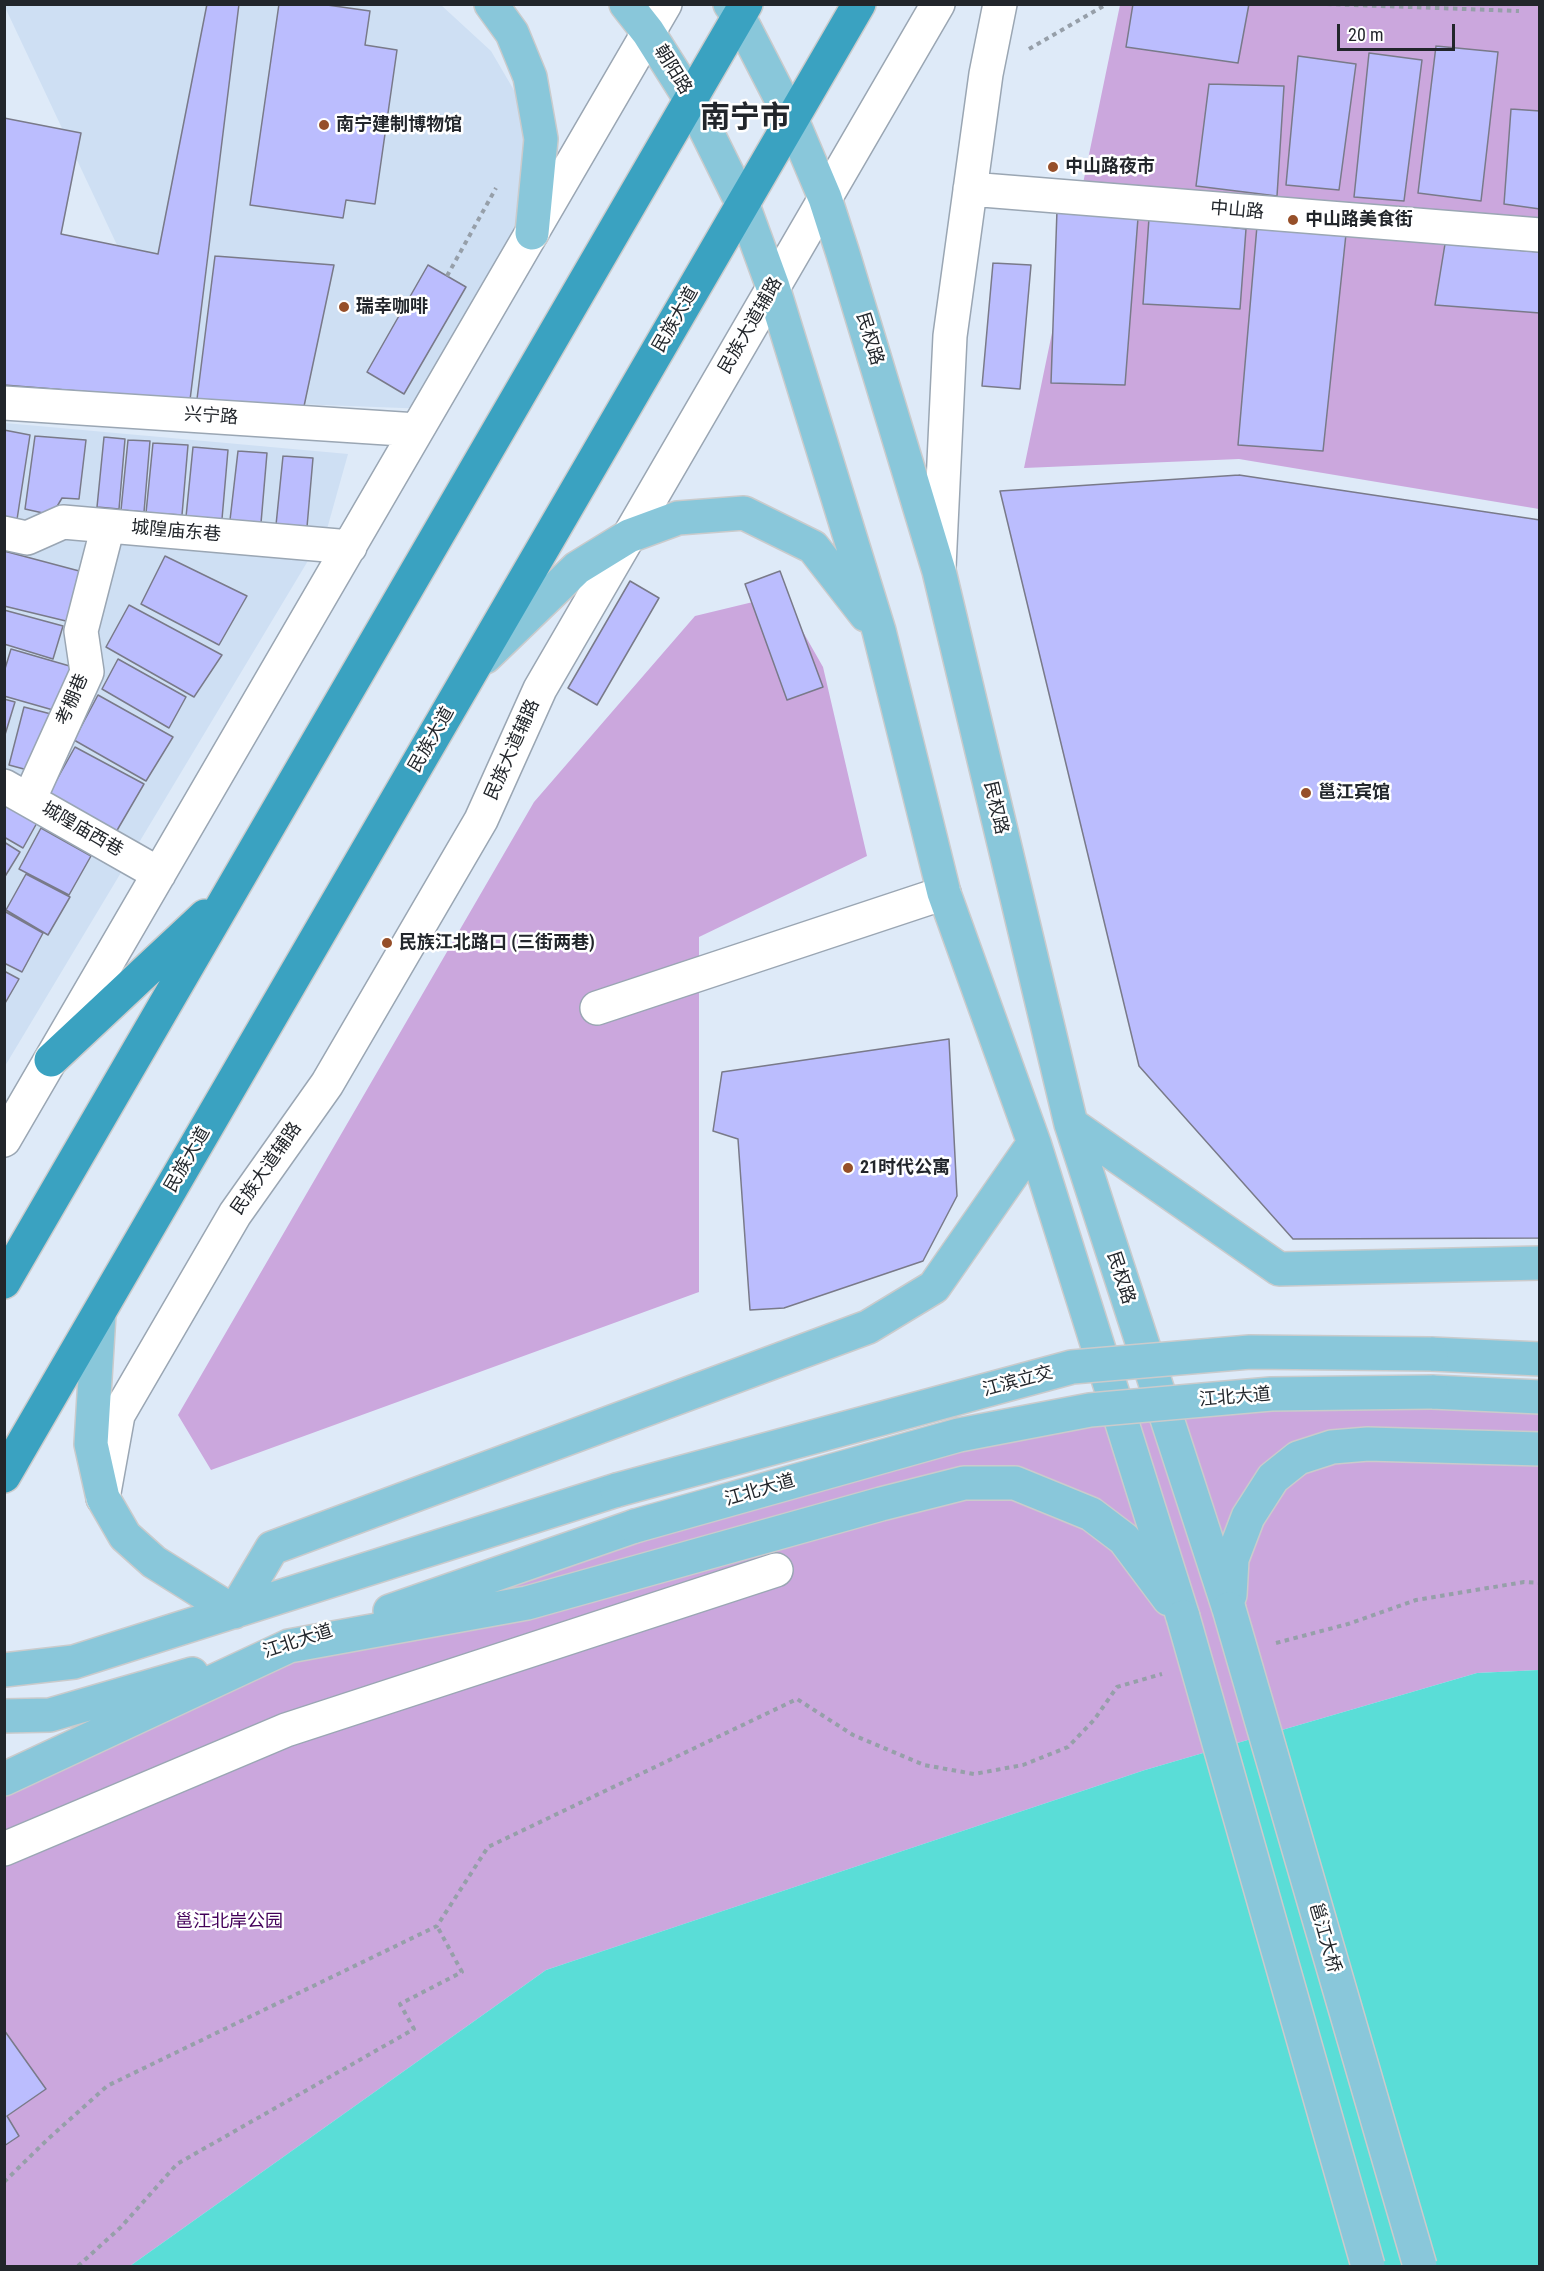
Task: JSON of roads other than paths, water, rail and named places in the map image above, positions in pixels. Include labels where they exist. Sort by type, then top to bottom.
[{"type":"highway","name":"民族大道","points":[[4,1476],[860,4]]},
{"type":"highway","points":[[4,1282],[691,100],[738,9]]},
{"type":"highway","points":[[51,1060],[231,892]]},
{"type":"main road","points":[[491,4],[512,33],[530,77],[541,139],[532,233]]},
{"type":"main road","name":"朝阳路","points":[[626,4],[648,32],[691,100],[743,205]]},
{"type":"main road","name":"民权路","points":[[738,9],[792,120],[825,198],[939,571],[1071,1125],[1229,1609]]},
{"type":"main road","points":[[743,205],[773,287],[879,631],[944,893],[1034,1143],[1183,1617],[1368,2266]]},
{"type":"main road","points":[[473,668],[577,568],[629,536],[678,518],[744,513],[813,547],[879,631]]},
{"type":"main road","points":[[1071,1125],[1279,1269],[1539,1263]]},
{"type":"main road","points":[[4,1670],[74,1662],[234,1612],[272,1548],[868,1327],[934,1287],[1034,1143]]},
{"type":"main road","points":[[99,1314],[91,1444],[103,1498],[125,1536],[154,1562],[234,1612]]},
{"type":"main road","name":"江滨立交","points":[[234,1612],[617,1490],[1072,1367],[1250,1352],[1431,1354],[1539,1359]]},
{"type":"main road","name":"江北大道","points":[[4,1716],[50,1715],[290,1646],[635,1527],[959,1435],[1090,1410],[1271,1394],[1432,1392],[1539,1397]]},
{"type":"main road","points":[[1229,1609],[1232,1559],[1248,1517],[1273,1478],[1298,1458],[1332,1447],[1368,1444],[1539,1449]]},
{"type":"main road","points":[[4,1779],[290,1646],[527,1603],[964,1483],[1015,1483],[1091,1514],[1124,1539],[1183,1617]]},
{"type":"main road","name":"邕江大桥","points":[[1229,1609],[1419,2266]]},
{"type":"street","points":[[4,1140],[665,4]]},
{"type":"street","name":"民族大道辅路","points":[[103,1498],[118,1415],[235,1214],[327,1084],[475,830],[540,689],[938,4]]},
{"type":"street","points":[[939,571],[950,336],[987,74],[1000,4]]},
{"type":"street","name":"中山路","points":[[970,189],[1539,235]]},
{"type":"street","name":"兴宁路","points":[[4,404],[417,430]]},
{"type":"street","name":"城隍庙东巷","points":[[4,533],[27,538],[63,522],[350,546]]},
{"type":"street","name":"考棚巷","points":[[16,793],[87,672],[81,631],[108,526]]},
{"type":"street","name":"城隍庙西巷","points":[[16,793],[159,874]]},
{"type":"street","points":[[597,1008],[944,893]]},
{"type":"street","points":[[4,1849],[286,1730],[776,1570]]},
{"type":"place","name":"南宁建制博物馆","points":[[324,125]]},
{"type":"place","name":"中山路夜市","points":[[1053,167]]},
{"type":"place","name":"中山路美食街","points":[[1293,220]]},
{"type":"place","name":"瑞幸咖啡","points":[[344,307]]},
{"type":"place","name":"邕江宾馆","points":[[1306,793]]},
{"type":"place","name":"民族江北路口 (三街两巷)","points":[[387,943]]},
{"type":"place","name":"21时代公寓","points":[[848,1168]]},
{"type":"district","name":"南宁市","points":[[745,119]]},
{"type":"park label","name":"邕江北岸公园","points":[[229,1922]]}]
